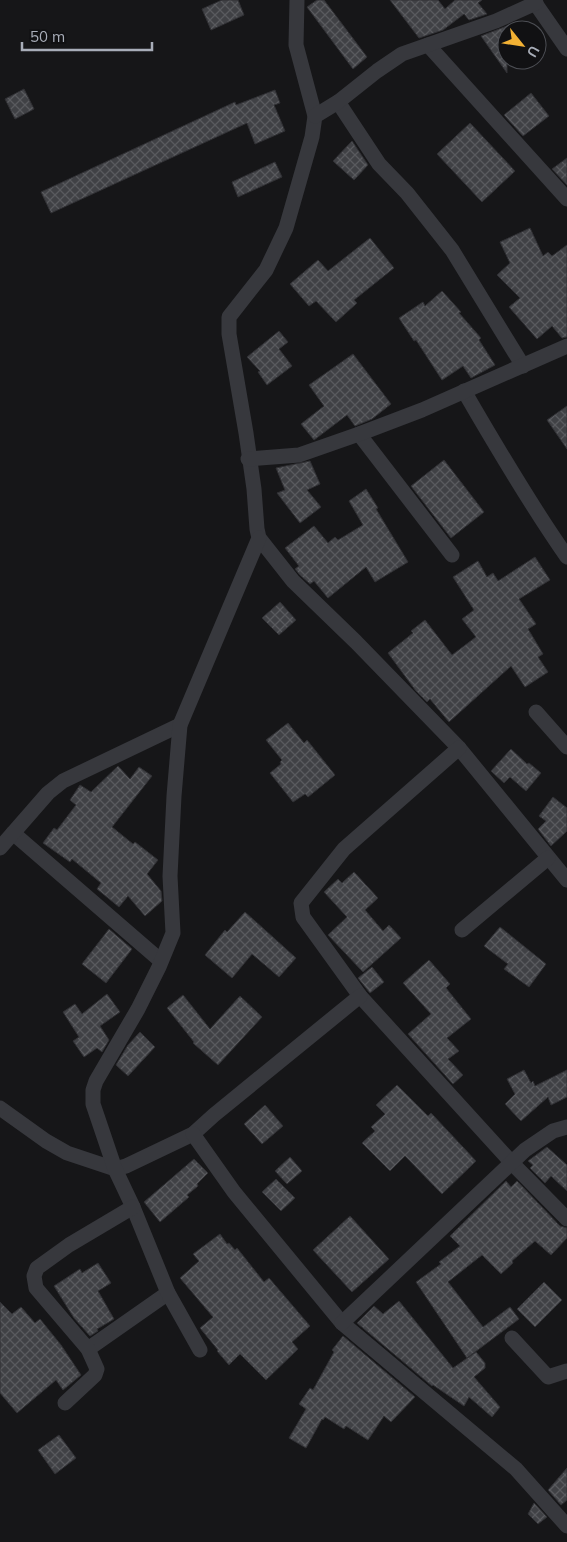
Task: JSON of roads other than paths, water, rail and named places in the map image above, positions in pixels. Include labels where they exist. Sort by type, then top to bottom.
[{"type":"street","points":[[297,0],[296,45],[315,116],[312,137],[286,228],[266,270],[229,317],[229,334],[246,433],[259,538],[293,581],[356,642],[459,748],[567,880]]},
{"type":"street","points":[[315,116],[338,102],[402,54],[496,21],[534,2],[567,49]]},
{"type":"street","points":[[428,45],[567,199]]},
{"type":"street","points":[[338,102],[379,164],[407,193],[452,250],[523,366]]},
{"type":"street","points":[[248,459],[299,455],[359,434],[422,410],[567,346]]},
{"type":"street","points":[[464,391],[527,498],[567,557]]},
{"type":"street","points":[[359,434],[452,555]]},
{"type":"street","points":[[200,1350],[168,1293],[133,1207],[127,1165],[93,1104],[93,1090],[96,1081],[138,1009],[162,961],[172,933],[170,876],[180,725],[259,538]]},
{"type":"street","points":[[536,712],[567,747]]},
{"type":"street","points":[[0,848],[48,793],[63,781],[180,725]]},
{"type":"street","points":[[459,748],[344,849],[301,903],[303,917],[360,996],[512,1163],[567,1219]]},
{"type":"street","points":[[13,833],[162,961]]},
{"type":"street","points":[[462,930],[548,858]]},
{"type":"street","points":[[0,1108],[46,1142],[67,1153],[127,1165],[193,1134],[360,996]]},
{"type":"street","points":[[342,1323],[525,1150],[553,1132],[567,1127]]},
{"type":"street","points":[[193,1134],[234,1192],[342,1323],[516,1469],[567,1526]]},
{"type":"street","points":[[65,1403],[97,1372],[88,1349],[36,1288],[34,1276],[37,1268],[69,1245],[133,1207]]},
{"type":"street","points":[[88,1349],[168,1293]]},
{"type":"street","points":[[512,1338],[548,1377],[567,1371]]}]
